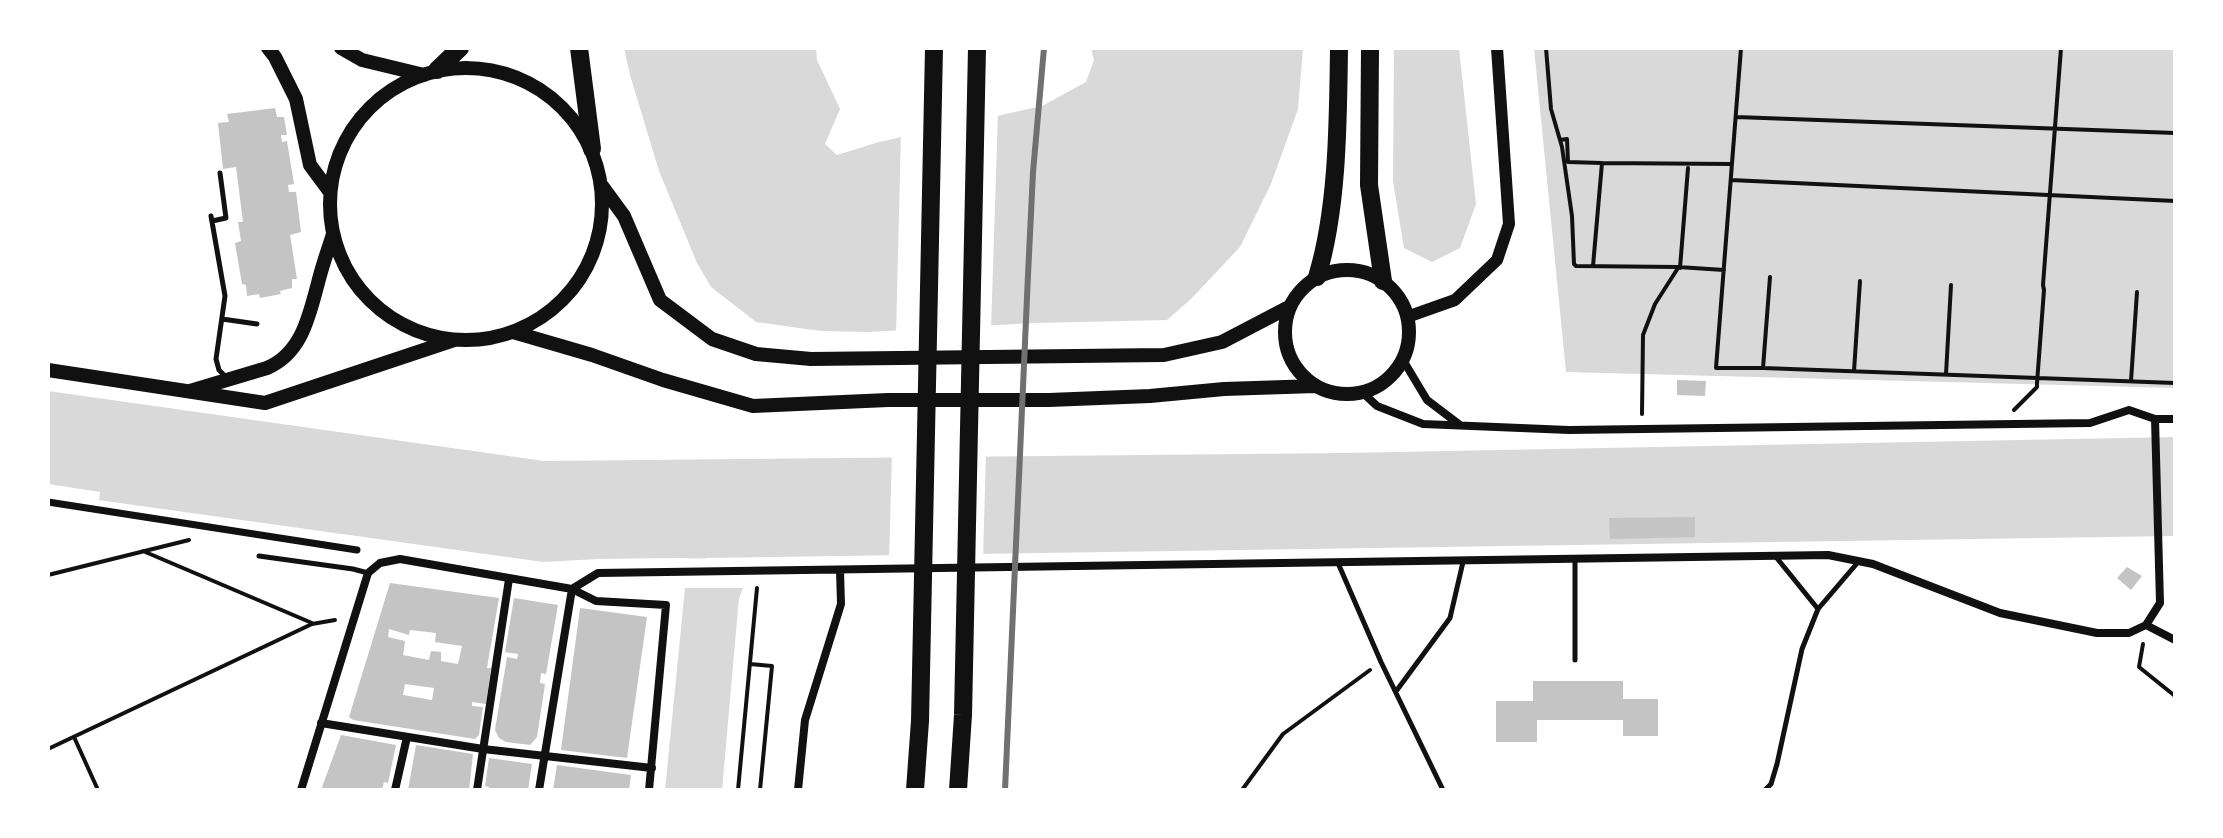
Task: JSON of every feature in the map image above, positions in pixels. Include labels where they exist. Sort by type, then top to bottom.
[{"type":"highway","points":[[431,73],[460,48]]},
{"type":"highway","points":[[579,48],[592,149]]},
{"type":"highway","points":[[915,790],[920,705],[934,48]]},
{"type":"highway","points":[[958,790],[963,715],[977,48]]},
{"type":"highway","points":[[1317,277],[1324,255],[1333,189],[1339,48]]},
{"type":"highway","points":[[1370,48],[1369,185],[1383,281]]},
{"type":"main road","points":[[268,48],[296,99],[310,165],[330,192]]},
{"type":"main road","points":[[341,48],[362,60],[431,73]]},
{"type":"main road","points":[[484,68],[529,81],[566,110],[592,149],[602,186],[600,232],[583,275],[553,310],[513,332],[484,339],[455,340],[413,330],[376,307],[349,274],[333,234],[330,192],[341,150],[364,113],[397,86],[431,73],[484,68]]},
{"type":"main road","points":[[602,186],[624,216],[660,300],[712,339],[756,354],[811,359],[1164,355],[1222,342],[1289,307]]},
{"type":"main road","points":[[186,393],[275,365],[297,343],[309,317],[333,234]]},
{"type":"main road","points":[[1338,270],[1359,270],[1383,281],[1396,293],[1407,312],[1410,333],[1403,360],[1396,372],[1381,385],[1363,393],[1343,395],[1323,391],[1306,381],[1293,366],[1286,347],[1284,327],[1289,307],[1300,291],[1317,277],[1338,270]]},
{"type":"main road","points":[[513,332],[753,406],[876,400],[1049,400],[1316,386]]},
{"type":"main road","points":[[48,370],[265,403],[455,340]]},
{"type":"street","points":[[1407,317],[1455,300],[1497,260],[1509,224],[1497,48]]},
{"type":"street","points":[[1403,360],[1427,400],[1460,425]]},
{"type":"street","points":[[1363,393],[1377,406],[1423,424],[1569,430],[2090,423],[2129,410],[2155,419],[2175,419]]},
{"type":"street","points":[[539,790],[572,589],[598,573],[1828,555],[1873,564],[2000,613],[2097,633],[2129,633],[2146,625],[2160,603],[2155,419]]},
{"type":"street","points":[[48,502],[357,550]]},
{"type":"street","points":[[301,790],[368,573],[380,563],[400,559],[572,589],[596,601],[666,605],[649,790]]},
{"type":"street","points":[[798,790],[805,720],[841,604],[840,570]]},
{"type":"street","points":[[477,790],[509,579]]},
{"type":"street","points":[[2146,625],[2175,640]]},
{"type":"street","points":[[321,723],[483,749],[652,768]]},
{"type":"street","points":[[395,790],[407,737]]},
{"type":"lane","points":[[220,173],[226,218],[212,218],[225,296],[216,359],[219,370],[228,380]]},
{"type":"lane","points":[[222,319],[257,324]]},
{"type":"lane","points":[[259,556],[368,573]]},
{"type":"lane","points":[[1775,556],[1818,609]]},
{"type":"lane","points":[[1575,559],[1575,660]]},
{"type":"lane","points":[[1765,790],[1771,784],[1777,764],[1802,649],[1818,609],[1859,561]]},
{"type":"lane","points":[[1338,562],[1381,662],[1443,790]]},
{"type":"lane","points":[[1396,690],[1450,618],[1463,562]]},
{"type":"path","points":[[1546,48],[1551,109],[1560,140],[1574,231],[1574,264],[1724,270]]},
{"type":"path","points":[[1741,48],[1716,368],[2175,383]]},
{"type":"path","points":[[2007,417],[2037,387],[2061,48]]},
{"type":"path","points":[[1736,117],[2175,133]]},
{"type":"path","points":[[1560,140],[1567,139],[1568,162],[1732,164]]},
{"type":"path","points":[[1593,266],[1602,163]]},
{"type":"path","points":[[1642,416],[1643,335],[1655,304],[1679,268],[1688,168]]},
{"type":"path","points":[[1731,180],[2175,201]]},
{"type":"path","points":[[1763,368],[1770,277]]},
{"type":"path","points":[[1854,371],[1860,281]]},
{"type":"path","points":[[1946,374],[1951,285]]},
{"type":"path","points":[[2131,381],[2137,292]]},
{"type":"path","points":[[48,575],[193,539],[201,527]]},
{"type":"path","points":[[143,551],[314,623]]},
{"type":"path","points":[[738,790],[757,588]]},
{"type":"path","points":[[48,749],[314,623],[335,620]]},
{"type":"path","points":[[2146,625],[2139,667],[2175,696]]},
{"type":"path","points":[[1242,790],[1283,734],[1381,662]]},
{"type":"path","points":[[750,664],[772,666],[760,790]]},
{"type":"path","points":[[74,737],[98,790]]},
{"type":"shaded area","points":[[624,48],[816,48],[817,60],[840,109],[825,144],[837,155],[879,142],[1042,106],[1086,82],[1094,60],[1091,48],[1303,48],[1298,109],[1271,184],[1240,247],[1167,320],[867,332],[821,331],[756,322],[711,287],[697,263],[659,171]]},
{"type":"shaded area","points":[[1394,48],[1459,48],[1476,204],[1460,248],[1432,262],[1404,248],[1393,181]]},
{"type":"shaded area","points":[[1534,48],[2175,48],[2175,388],[1566,372]]},
{"type":"shaded area","points":[[48,391],[544,461],[1345,453],[2175,437],[2175,536],[706,558],[704,588],[743,588],[739,598],[722,790],[665,790],[688,558],[543,562],[48,493]]},
{"type":"pier","points":[[998,112],[991,329],[896,334],[901,133]]},
{"type":"pier","points":[[986,452],[983,559],[889,560],[892,453]]},
{"type":"pier","points":[[48,484],[100,492],[99,501],[48,493]]},
{"type":"pier","points":[[784,558],[784,562],[709,562],[708,584],[744,584],[747,588],[681,588],[684,562],[598,563],[598,559]]},
{"type":"building","points":[[275,108],[277,117],[284,117],[287,135],[281,135],[282,142],[287,141],[294,184],[288,185],[289,192],[296,192],[301,232],[290,235],[297,279],[292,279],[292,288],[280,291],[281,294],[260,298],[259,294],[247,296],[246,285],[242,284],[235,243],[241,241],[238,222],[243,222],[236,167],[223,169],[218,123],[229,122],[227,114]]},
{"type":"building","points":[[1677,380],[1706,381],[1705,396],[1677,395]]},
{"type":"building","points":[[1695,517],[1695,537],[1610,539],[1609,518]]},
{"type":"building","points":[[2127,567],[2142,576],[2131,590],[2117,578]]},
{"type":"building","points":[[390,583],[499,598],[487,668],[491,668],[486,704],[472,702],[472,706],[483,707],[479,735],[475,739],[349,717]],"holes":[[[389,629],[409,635],[410,630],[436,633],[435,642],[462,646],[458,664],[441,661],[441,652],[431,651],[429,660],[403,655],[405,641],[388,637]],[[405,684],[434,688],[432,700],[403,695]]]},
{"type":"building","points":[[514,598],[558,605],[546,674],[541,673],[540,683],[545,684],[537,737],[530,745],[506,742],[499,738],[495,730],[507,657],[517,659],[518,654],[505,652]]},
{"type":"building","points":[[580,608],[647,617],[627,758],[561,750]]},
{"type":"building","points":[[1533,681],[1623,681],[1623,699],[1658,699],[1658,736],[1623,736],[1623,720],[1537,720],[1537,742],[1496,742],[1496,701],[1533,701]]},
{"type":"building","points":[[341,735],[396,745],[388,783],[384,782],[382,790],[321,790]]},
{"type":"building","points":[[416,745],[473,754],[469,790],[408,790]]},
{"type":"building","points":[[489,758],[532,764],[528,790],[488,790],[489,787],[485,786]]},
{"type":"building","points":[[557,765],[631,775],[629,790],[553,790]]},
{"type":"railway","points":[[1005,790],[1033,172],[1044,48]]}]
